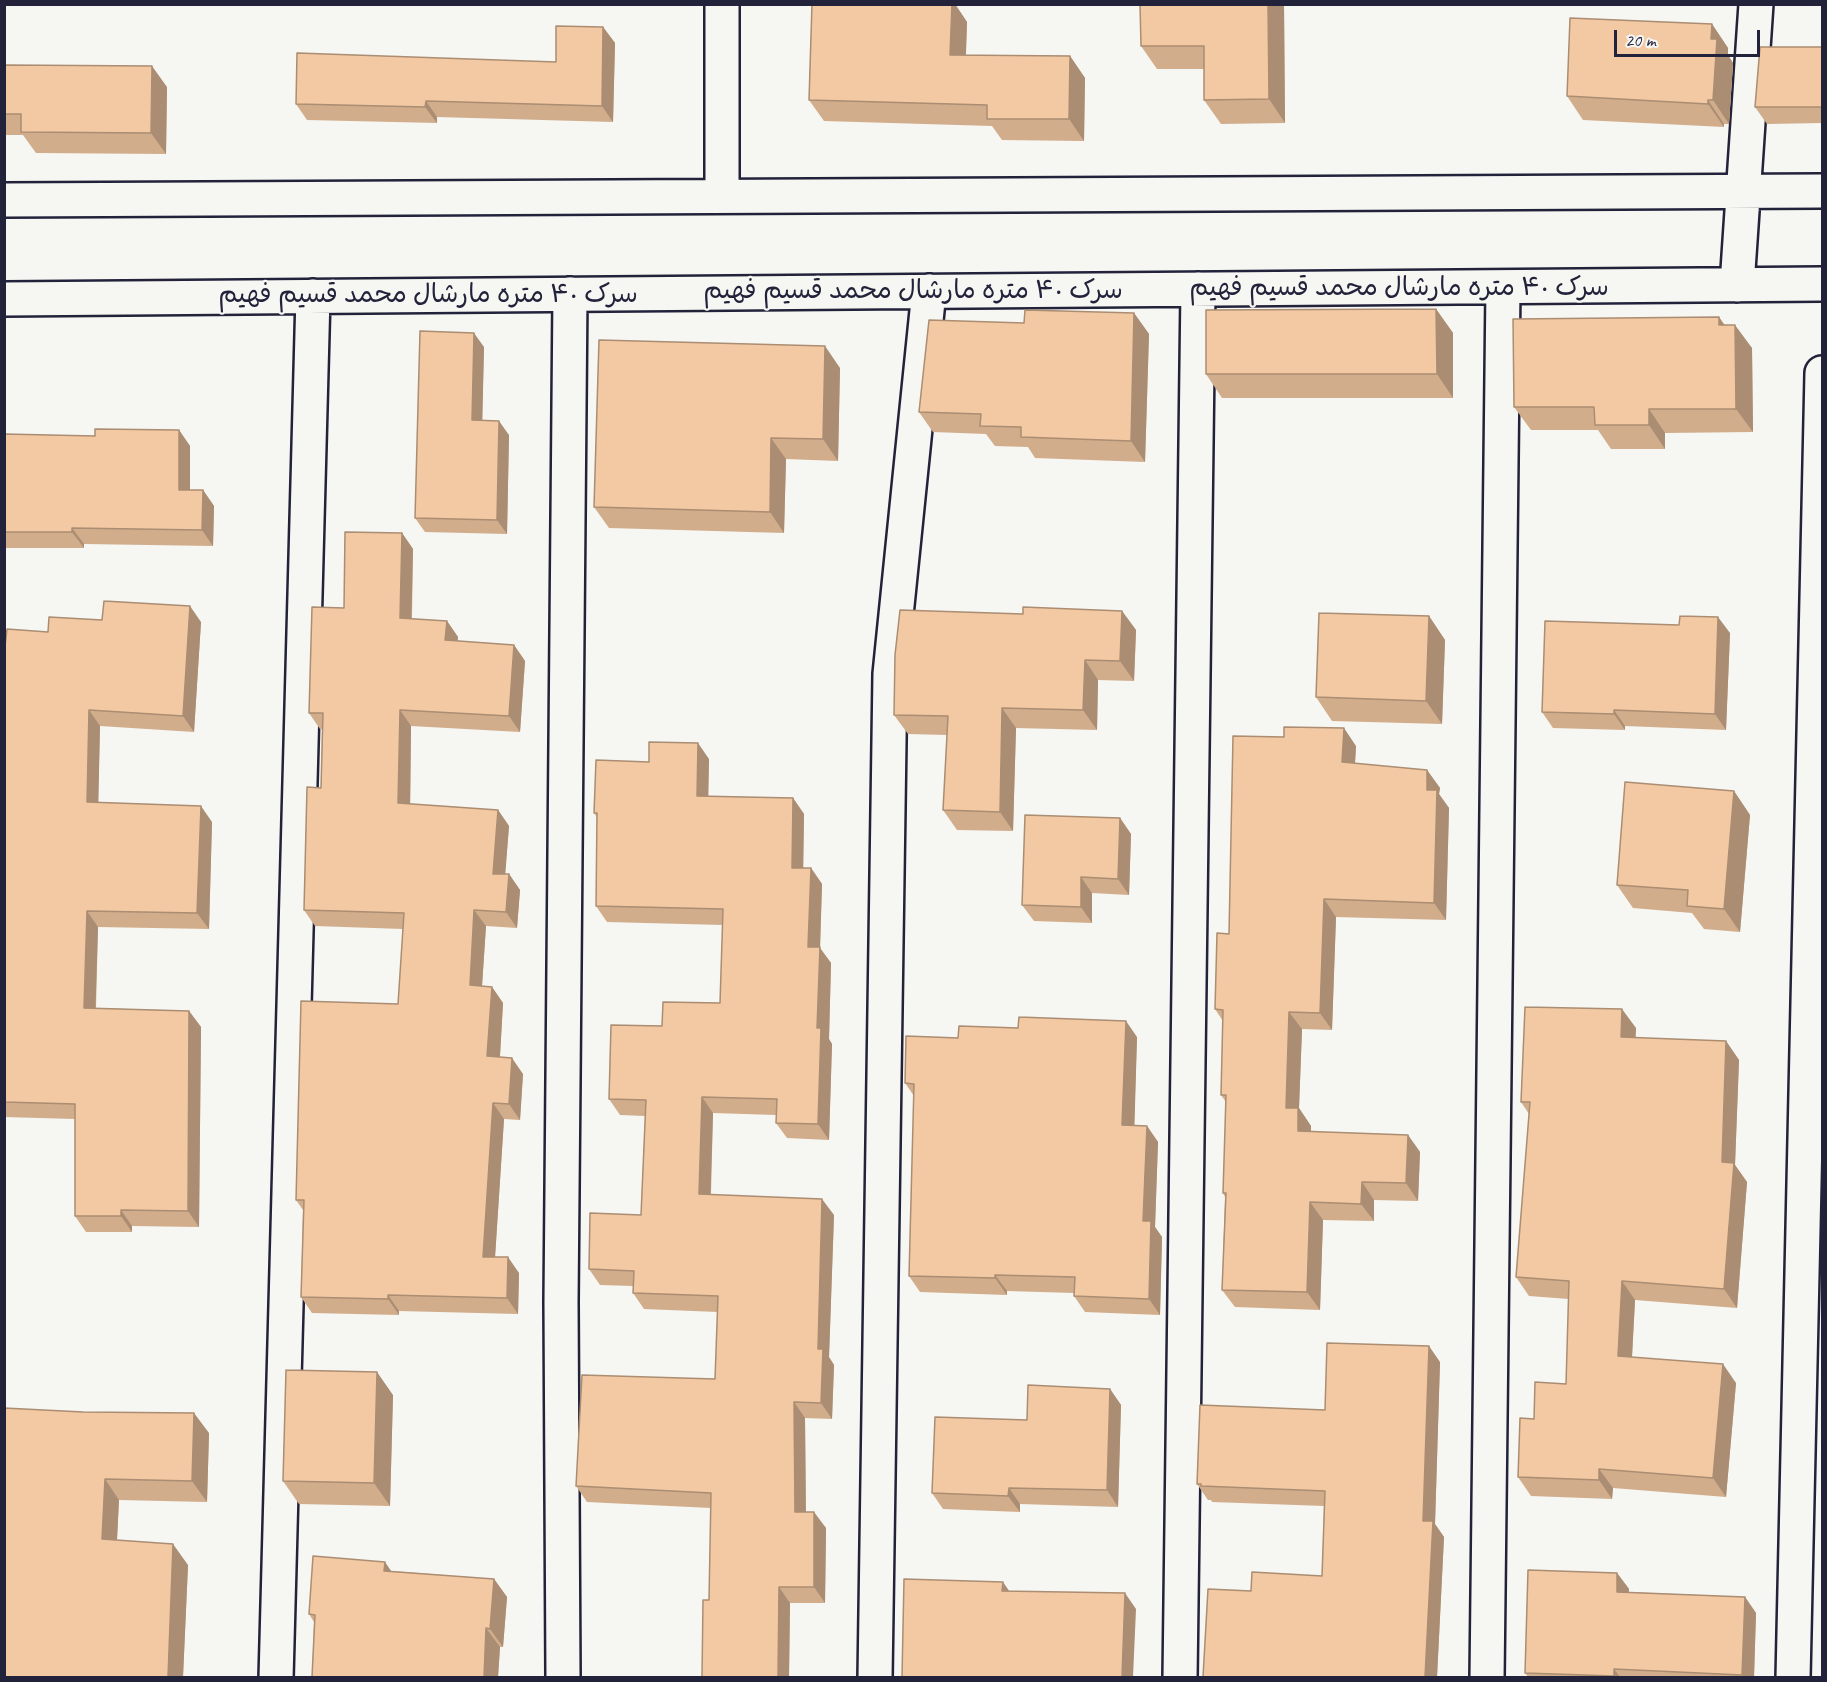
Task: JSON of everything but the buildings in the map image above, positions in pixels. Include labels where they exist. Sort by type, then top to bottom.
[{"type":"street","points":[[722,4],[722,196]]},
{"type":"street","points":[[1737,285],[1756,4]]},
{"type":"street","points":[[4,200],[1822,191]]},
{"type":"street","name":"سرک ۴۰ متره مارشال محمد قسیم فهیم","points":[[4,299],[1822,284]]},
{"type":"street","points":[[1487,1677],[1503,287]]},
{"type":"street","points":[[1180,1677],[1198,290]]},
{"type":"street","points":[[875,1677],[890,674],[929,291]]},
{"type":"street","points":[[563,1677],[561,1301],[570,294]]},
{"type":"street","points":[[276,1677],[313,296]]},
{"type":"street","points":[[1792,1677],[1822,373]]}]
